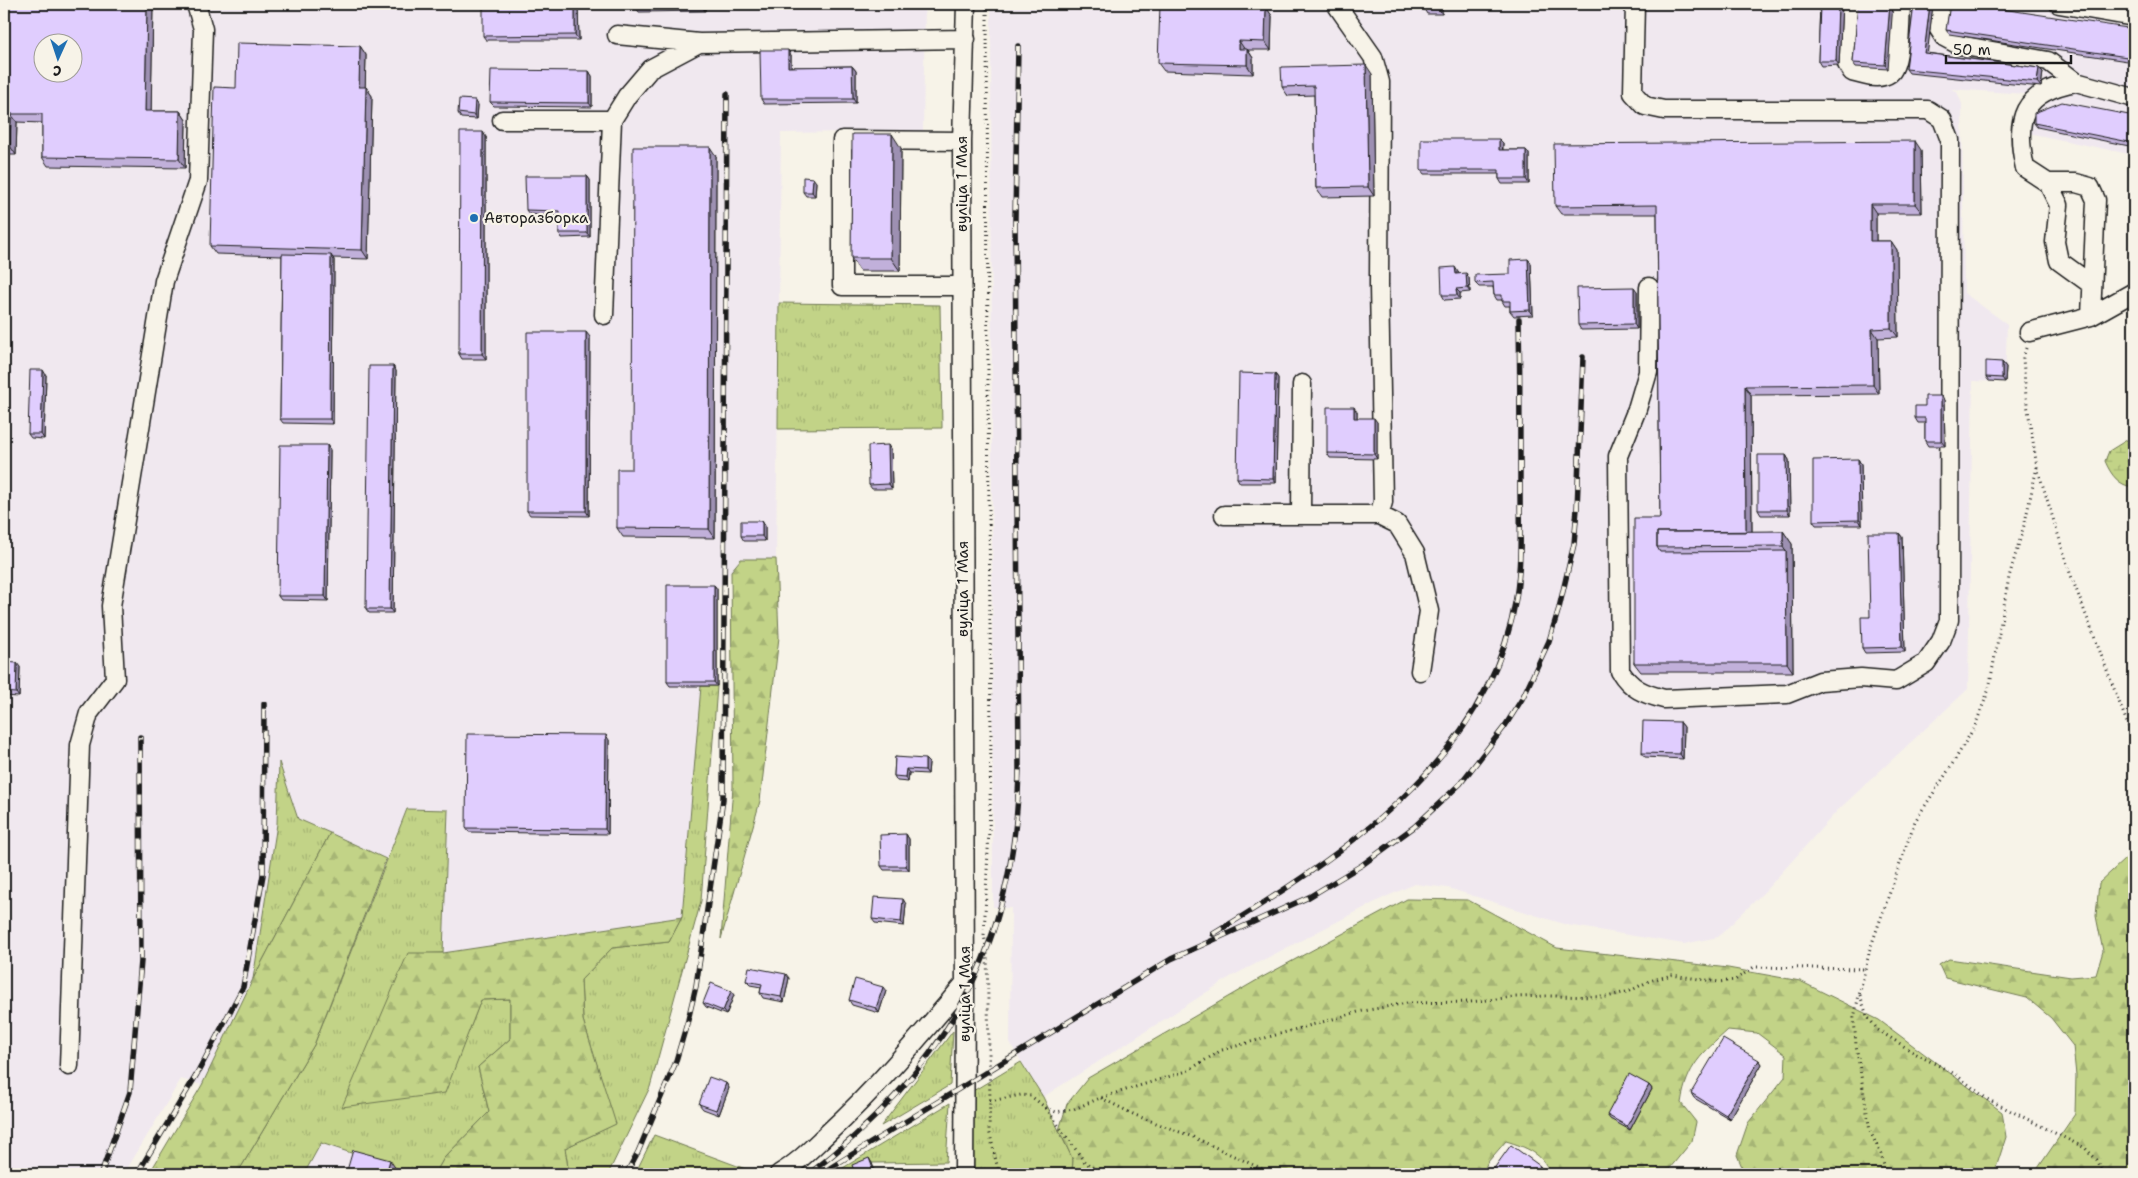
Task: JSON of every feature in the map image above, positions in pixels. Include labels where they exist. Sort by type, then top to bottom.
[{"type":"street","points":[[69,1066],[80,745],[89,713],[115,679],[111,606],[164,281],[198,181],[203,30],[196,4]]},
{"type":"street","name":"вуліца 1 Мая","points":[[964,1174],[962,141],[966,4]]},
{"type":"street","points":[[1336,4],[1373,57],[1380,82],[1379,285],[1383,502],[1379,515]]},
{"type":"street","points":[[1635,4],[1633,93],[1645,106],[1664,110],[1786,112],[1928,110],[1942,119],[1950,140],[1949,620],[1941,641],[1926,662],[1896,681],[1861,678],[1820,681],[1788,694],[1664,699],[1644,694],[1627,682],[1620,671],[1618,456],[1637,410],[1648,372],[1649,287]]},
{"type":"street","points":[[1850,4],[1847,64],[1852,72],[1882,77],[1891,72],[1897,61],[1901,4]]},
{"type":"street","points":[[1941,4],[1937,26],[1944,37],[1959,44],[2048,61],[2076,82],[2134,98]]},
{"type":"street","points":[[2059,4],[2134,17]]},
{"type":"street","points":[[617,35],[699,43],[966,40]]},
{"type":"street","points":[[604,315],[612,120],[627,96],[650,69],[699,43]]},
{"type":"street","points":[[2076,82],[2054,86],[2033,101],[2022,115],[2020,144],[2025,168],[2048,183],[2059,205],[2054,242],[2059,261],[2092,285]]},
{"type":"street","points":[[502,120],[612,120]]},
{"type":"street","points":[[962,141],[842,140],[842,286],[962,286]]},
{"type":"street","points":[[2048,183],[2076,183],[2090,187],[2096,200],[2091,316]]},
{"type":"street","points":[[2029,332],[2091,316],[2134,292]]},
{"type":"street","points":[[1301,515],[1302,384]]},
{"type":"street","points":[[1224,515],[1379,515],[1397,524],[1415,553],[1429,611],[1420,671]]},
{"type":"street","points":[[779,1174],[793,1166],[845,1117],[914,1043],[965,983]]},
{"type":"path","points":[[987,4],[991,744],[984,935],[987,952],[989,1130],[999,1174]]},
{"type":"path","points":[[2029,332],[2023,358],[2026,397],[2037,467],[2070,574],[2134,741]]},
{"type":"path","points":[[1886,1174],[1881,1154],[1870,1131],[1856,1045],[1854,1018],[1870,949],[1915,820],[1950,768],[1975,726],[1989,689],[2009,577],[2025,522],[2037,467]]},
{"type":"path","points":[[1046,1108],[1056,1112],[1074,1109],[1100,1098],[1187,1071],[1222,1050],[1358,1012],[1407,1003],[1470,1002],[1513,997],[1606,997],[1630,991],[1649,981],[1672,975],[1719,982],[1735,980],[1754,967],[1865,969]]},
{"type":"path","points":[[1860,993],[1866,1016],[1878,1030],[1918,1055],[1954,1074],[1988,1099],[2085,1148],[2097,1160],[2104,1174]]},
{"type":"path","points":[[990,1101],[1021,1095],[1031,1096],[1046,1108],[1084,1162],[1101,1174]]},
{"type":"path","points":[[1100,1098],[1135,1115],[1193,1137],[1273,1174]]},
{"type":"shaded area","points":[[4,4],[925,4],[923,131],[781,133],[776,559],[741,559],[717,589],[717,686],[701,687],[682,917],[443,953],[448,810],[407,809],[386,859],[298,819],[279,763],[277,824],[253,979],[202,1085],[181,1079],[124,1174],[4,1174]]},
{"type":"shaded area","points":[[991,4],[2134,4],[2134,155],[2024,132],[2026,94],[1951,89],[1957,92],[1962,104],[1964,293],[2007,324],[2005,382],[1973,381],[1968,689],[1837,811],[1765,891],[1718,937],[1684,944],[1567,925],[1448,888],[1415,884],[1383,898],[1232,976],[1043,1097],[1010,1043],[1011,908],[993,907]]},
{"type":"shaded area","points":[[321,1143],[415,1174],[304,1174]]},
{"type":"green space","points":[[779,303],[940,305],[942,428],[778,429]]},
{"type":"green space","points":[[2130,438],[2134,438],[2134,487],[2116,479],[2105,461],[2109,451]]},
{"type":"green space","points":[[741,559],[776,559],[779,637],[760,801],[721,939],[733,787],[731,571]]},
{"type":"green space","points":[[701,686],[717,686],[701,901],[650,1087],[608,1174],[569,1174],[565,1148],[615,1124],[583,1020],[581,980],[612,948],[669,942],[682,917]]},
{"type":"green space","points":[[279,762],[298,819],[330,833],[253,979],[277,824]]},
{"type":"green space","points":[[407,809],[448,810],[443,953],[408,954],[444,1093],[481,1000],[510,999],[510,1039],[478,1067],[489,1112],[444,1158],[435,1174],[415,1174],[321,1143],[304,1174],[237,1174],[314,1045]]},
{"type":"green space","points":[[330,833],[386,859],[314,1045],[237,1174],[149,1174],[202,1085],[253,979]]},
{"type":"green space","points":[[2134,856],[2134,1174],[2034,1174],[2075,1114],[2076,1075],[2073,1046],[2051,1018],[2027,998],[1945,978],[1939,965],[1949,959],[2071,977],[2096,975],[2103,951],[2096,916],[2099,883],[2125,859]]},
{"type":"green space","points":[[1407,899],[1468,900],[1557,948],[1728,968],[1800,981],[1879,1020],[2002,1112],[2006,1137],[1994,1174],[1745,1174],[1737,1155],[1748,1123],[1785,1077],[1786,1055],[1757,1033],[1728,1030],[1697,1061],[1687,1079],[1681,1103],[1696,1122],[1692,1141],[1665,1174],[1550,1174],[1539,1156],[1506,1141],[1487,1163],[1483,1174],[1072,1174],[1073,1160],[1059,1130],[1067,1104],[1088,1078],[1259,979]]},
{"type":"green space","points":[[682,917],[669,942],[612,948],[581,980],[583,1020],[616,1124],[565,1148],[569,1174],[435,1174],[444,1158],[489,1112],[478,1067],[510,1039],[510,999],[481,1000],[445,1093],[342,1107],[408,953],[443,953]]},
{"type":"green space","points":[[953,1031],[950,1085],[881,1126]]},
{"type":"green space","points":[[1021,1062],[1043,1097],[1073,1160],[1072,1174],[974,1174],[973,1091]]},
{"type":"green space","points":[[950,1103],[946,1162],[872,1163],[848,1174],[833,1174]]},
{"type":"green space","points":[[654,1135],[759,1174],[635,1174]]},
{"type":"building","points":[[4,4],[147,4],[145,111],[180,111],[179,159],[42,157],[42,114],[11,114],[10,146],[4,146]]},
{"type":"building","points":[[483,4],[575,4],[575,35],[483,36]]},
{"type":"building","points":[[636,4],[702,4],[702,6],[636,8]]},
{"type":"building","points":[[1424,4],[1439,4],[1439,9],[1424,9]]},
{"type":"building","points":[[1820,4],[1838,4],[1836,61],[1818,61]]},
{"type":"building","points":[[1858,4],[1890,4],[1885,65],[1853,63]]},
{"type":"building","points":[[1914,4],[1930,4],[1924,53],[2039,68],[2037,82],[1906,69]]},
{"type":"building","points":[[1950,4],[1969,4],[2134,29],[2134,58],[1946,30]]},
{"type":"building","points":[[1160,5],[1266,7],[1265,42],[1239,41],[1239,49],[1247,49],[1247,65],[1158,63]]},
{"type":"building","points":[[237,43],[360,46],[359,87],[366,87],[362,250],[210,246],[214,87],[236,88]]},
{"type":"building","points":[[760,50],[788,50],[788,67],[852,66],[853,99],[761,99]]},
{"type":"building","points":[[1366,65],[1368,187],[1316,188],[1314,86],[1282,87],[1281,67]]},
{"type":"building","points":[[491,70],[589,71],[589,103],[490,102]]},
{"type":"building","points":[[459,99],[475,100],[474,115],[458,113]]},
{"type":"building","points":[[2062,102],[2134,116],[2134,143],[2034,123],[2034,113]]},
{"type":"building","name":"Авторазборка","points":[[460,132],[483,132],[482,354],[459,354]]},
{"type":"building","points":[[852,134],[892,134],[891,258],[851,258]]},
{"type":"building","points":[[1421,139],[1499,139],[1499,150],[1526,150],[1526,179],[1499,179],[1499,170],[1421,170]]},
{"type":"building","points":[[1915,141],[1915,204],[1870,204],[1870,241],[1891,241],[1891,328],[1872,329],[1873,385],[1745,386],[1746,532],[1657,532],[1657,547],[1660,552],[1786,551],[1787,663],[1634,663],[1634,518],[1660,518],[1657,205],[1555,206],[1554,144]]},
{"type":"building","points":[[633,147],[710,147],[709,529],[617,528],[617,469],[632,469]]},
{"type":"building","points":[[525,176],[587,176],[587,233],[559,233],[559,211],[526,210]]},
{"type":"building","points":[[803,177],[813,178],[812,192],[803,192]]},
{"type":"building","points":[[282,254],[331,255],[330,419],[280,419]]},
{"type":"building","points":[[1528,259],[1530,310],[1510,311],[1510,301],[1502,301],[1502,295],[1494,295],[1493,282],[1475,283],[1475,275],[1510,274],[1510,260]]},
{"type":"building","points":[[1455,267],[1456,274],[1466,273],[1467,288],[1456,289],[1457,295],[1442,295],[1441,268]]},
{"type":"building","points":[[1634,287],[1634,324],[1578,325],[1577,288]]},
{"type":"building","points":[[527,332],[586,332],[586,511],[527,511]]},
{"type":"building","points":[[1986,361],[2002,362],[2002,378],[1986,377]]},
{"type":"building","points":[[369,366],[393,366],[390,609],[366,609]]},
{"type":"building","points":[[30,370],[43,370],[41,434],[28,434]]},
{"type":"building","points":[[1239,373],[1275,374],[1273,479],[1237,478]]},
{"type":"building","points":[[1925,396],[1941,396],[1941,441],[1925,441],[1925,418],[1915,418],[1915,406],[1925,406]]},
{"type":"building","points":[[1327,407],[1354,407],[1354,418],[1374,418],[1374,454],[1327,453]]},
{"type":"building","points":[[280,445],[327,445],[325,596],[278,596]]},
{"type":"building","points":[[888,445],[889,484],[869,485],[868,446]]},
{"type":"building","points":[[1758,455],[1786,455],[1787,510],[1758,510]]},
{"type":"building","points":[[1858,459],[1859,520],[1813,521],[1813,460]]},
{"type":"building","points":[[741,521],[762,521],[762,536],[741,536]]},
{"type":"building","points":[[1783,531],[1783,546],[1657,547],[1657,532]]},
{"type":"building","points":[[1868,533],[1899,533],[1902,647],[1862,648],[1861,617],[1870,617]]},
{"type":"building","points":[[667,585],[714,585],[714,682],[667,682]]},
{"type":"building","points":[[4,662],[17,663],[16,693],[4,692]]},
{"type":"building","points":[[1643,721],[1680,722],[1680,754],[1642,753]]},
{"type":"building","points":[[467,734],[606,735],[605,829],[466,828]]},
{"type":"building","points":[[895,757],[925,759],[925,770],[906,769],[905,777],[894,776]]},
{"type":"building","points":[[906,834],[906,866],[881,866],[880,835]]},
{"type":"building","points":[[874,897],[903,899],[901,922],[872,919]]},
{"type":"building","points":[[749,967],[786,974],[781,997],[760,993],[762,984],[746,981]]},
{"type":"building","points":[[855,979],[883,987],[876,1008],[849,1000]]},
{"type":"building","points":[[711,983],[731,991],[723,1011],[703,1003]]},
{"type":"building","points":[[1723,1039],[1759,1060],[1726,1115],[1691,1093]]},
{"type":"building","points":[[1629,1074],[1649,1085],[1627,1126],[1607,1115]]},
{"type":"building","points":[[709,1077],[726,1083],[716,1110],[699,1104]]},
{"type":"building","points":[[1511,1145],[1540,1166],[1534,1174],[1490,1174]]},
{"type":"building","points":[[353,1150],[390,1160],[386,1174],[346,1174]]},
{"type":"building","points":[[869,1158],[875,1174],[855,1174],[852,1165]]},
{"type":"railway","points":[[809,1174],[858,1133],[900,1090],[936,1045],[965,997],[988,946],[1004,891],[1015,833],[1019,769],[1015,218],[1018,46]]},
{"type":"railway","points":[[626,1174],[638,1152],[675,1064],[688,1020],[696,986],[723,799],[727,94]]},
{"type":"railway","points":[[1213,934],[1262,904],[1359,836],[1403,797],[1443,754],[1476,707],[1501,655],[1518,584],[1520,556],[1519,319]]},
{"type":"railway","points":[[820,1174],[1171,959],[1309,897],[1362,865],[1414,827],[1460,784],[1505,726],[1522,699],[1549,641],[1559,608],[1574,544],[1583,357]]},
{"type":"railway","points":[[137,1174],[197,1074],[243,987],[263,875],[264,704]]},
{"type":"railway","points":[[101,1174],[130,1092],[141,961],[140,737]]},
{"type":"place","name":"Авторазборка","points":[[474,218]]}]
